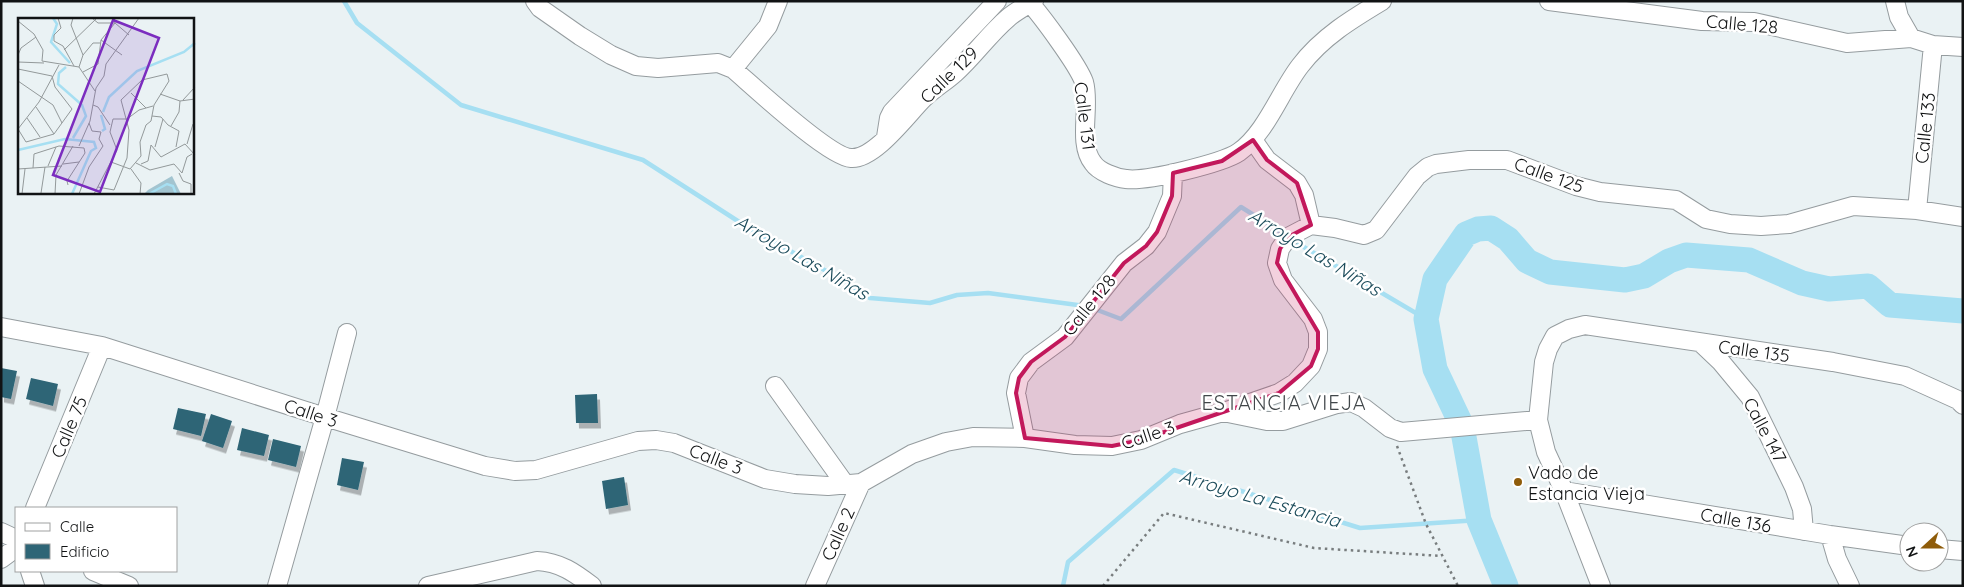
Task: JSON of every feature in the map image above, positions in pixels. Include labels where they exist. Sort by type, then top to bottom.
[{"type":"street","points":[[535,1],[540,8],[580,36],[611,55],[636,66],[658,68],[718,63],[733,69],[768,26],[778,1]]},
{"type":"street","points":[[886,138],[889,118],[892,112],[997,1]]},
{"type":"street","points":[[1223,412],[1279,393],[1294,384],[1311,366],[1318,349],[1318,332],[1313,318],[1283,280],[1277,263],[1280,249],[1288,237],[1311,225],[1304,195],[1297,183],[1267,160],[1253,140],[1300,66],[1326,38],[1347,22],[1382,1]]},
{"type":"street","name":"Calle 128","points":[[1549,1],[1585,3],[1702,21],[1754,22],[1847,43],[1911,38],[1933,45],[1963,47]]},
{"type":"street","points":[[1895,1],[1899,17],[1911,38]]},
{"type":"street","name":"Calle 129","points":[[733,69],[817,141],[841,156],[852,159],[868,154],[924,98],[956,72],[1010,16],[1031,2]]},
{"type":"street","name":"Calle 131","points":[[1031,2],[1077,68],[1084,82],[1087,105],[1086,146],[1093,164],[1107,173],[1127,180],[1173,173],[1222,161],[1239,152],[1253,140]]},
{"type":"street","name":"Calle 133","points":[[1917,210],[1933,45]]},
{"type":"street","name":"Calle 125","points":[[1311,225],[1335,228],[1364,235],[1376,230],[1417,176],[1428,167],[1436,164],[1469,160],[1507,160],[1576,186],[1600,192],[1676,200],[1706,219],[1730,224],[1761,226],[1789,224],[1853,206],[1917,210],[1963,217]]},
{"type":"street","name":"Calle 128","points":[[1024,438],[1016,393],[1019,378],[1031,362],[1065,337],[1124,263],[1146,246],[1158,232],[1172,196],[1173,173]]},
{"type":"street","name":"Calle 135","points":[[1538,420],[1544,362],[1548,349],[1555,336],[1569,329],[1585,325],[1833,362],[1905,376],[1958,400],[1963,405]]},
{"type":"street","name":"Calle 3","points":[[1,327],[102,346],[485,466],[515,470],[536,470],[638,441],[656,440],[674,443],[765,479],[795,484],[828,486],[853,484],[912,454],[946,442],[973,437],[1024,438],[1075,445],[1112,446],[1140,440],[1180,424],[1223,412],[1267,421],[1283,421],[1337,404],[1351,402],[1364,408],[1390,428]]},
{"type":"street","points":[[277,586],[347,333]]},
{"type":"street","name":"Calle 147","points":[[1701,343],[1721,362],[1750,397],[1794,486],[1802,509],[1804,531]]},
{"type":"street","name":"Calle 75","points":[[35,507],[102,346]]},
{"type":"street","points":[[775,386],[853,484]]},
{"type":"street","points":[[1390,428],[1401,432],[1538,420],[1546,452],[1564,491],[1601,586]]},
{"type":"street","name":"Calle 2","points":[[816,586],[853,484]]},
{"type":"street","name":"Calle 136","points":[[1564,491],[1804,531],[1899,545]]},
{"type":"street","points":[[1,532],[15,538]]},
{"type":"street","points":[[1830,535],[1837,559],[1850,586]]},
{"type":"street","points":[[1,559],[15,549]]},
{"type":"street","points":[[1949,550],[1963,551]]},
{"type":"street","points":[[428,586],[537,561],[564,566],[592,586]]},
{"type":"street","points":[[30,572],[35,586]]},
{"type":"street","points":[[95,572],[129,586]]},
{"type":"path","points":[[1390,428],[1426,524],[1458,586]]},
{"type":"path","points":[[1103,586],[1164,513],[1314,548],[1442,556]]},
{"type":"highlighted area","points":[[1253,140],[1267,160],[1297,183],[1311,225],[1288,237],[1280,249],[1277,263],[1318,332],[1318,349],[1311,366],[1279,393],[1141,440],[1112,446],[1025,438],[1016,393],[1019,378],[1031,362],[1065,337],[1124,263],[1146,246],[1157,232],[1172,196],[1173,173],[1222,161]]},
{"type":"building","points":[[1,368],[17,371],[11,399],[1,397]]},
{"type":"building","points":[[31,378],[58,384],[53,406],[26,399]]},
{"type":"building","points":[[597,394],[598,423],[576,423],[575,395]]},
{"type":"building","points":[[178,408],[206,414],[201,436],[173,429]]},
{"type":"building","points":[[211,414],[232,421],[223,448],[202,441]]},
{"type":"building","points":[[242,428],[269,435],[264,456],[237,450]]},
{"type":"building","points":[[273,439],[301,446],[296,467],[268,460]]},
{"type":"building","points":[[342,458],[364,462],[358,490],[337,485]]},
{"type":"building","points":[[624,477],[628,505],[606,509],[602,481]]},
{"type":"waterway","name":"Arroyo Las Niñas","points":[[344,1],[357,23],[461,105],[643,160],[744,225],[844,281],[870,298],[930,303],[957,295],[988,293],[1085,306]]},
{"type":"waterway","name":"Arroyo Las Niñas","points":[[1092,308],[1121,319],[1241,207],[1284,234]]},
{"type":"waterway","points":[[1506,586],[1479,520],[1462,426],[1435,369],[1426,319],[1435,279],[1466,234],[1478,229],[1491,228],[1508,239],[1527,261],[1550,272],[1625,280],[1644,276],[1669,261],[1686,255],[1749,260],[1802,283],[1829,289],[1868,286],[1890,305],[1963,311]]},
{"type":"waterway","name":"Arroyo Las Niñas","points":[[1292,240],[1426,319]]},
{"type":"waterway","name":"Arroyo La Estancia","points":[[1063,586],[1068,562],[1174,470],[1360,528],[1479,520]]},
{"type":"place","name":"Vado de Estancia Vieja","points":[[1518,482]]},
{"type":"district","name":"ESTANCIA VIEJA","points":[[1284,402]]}]
